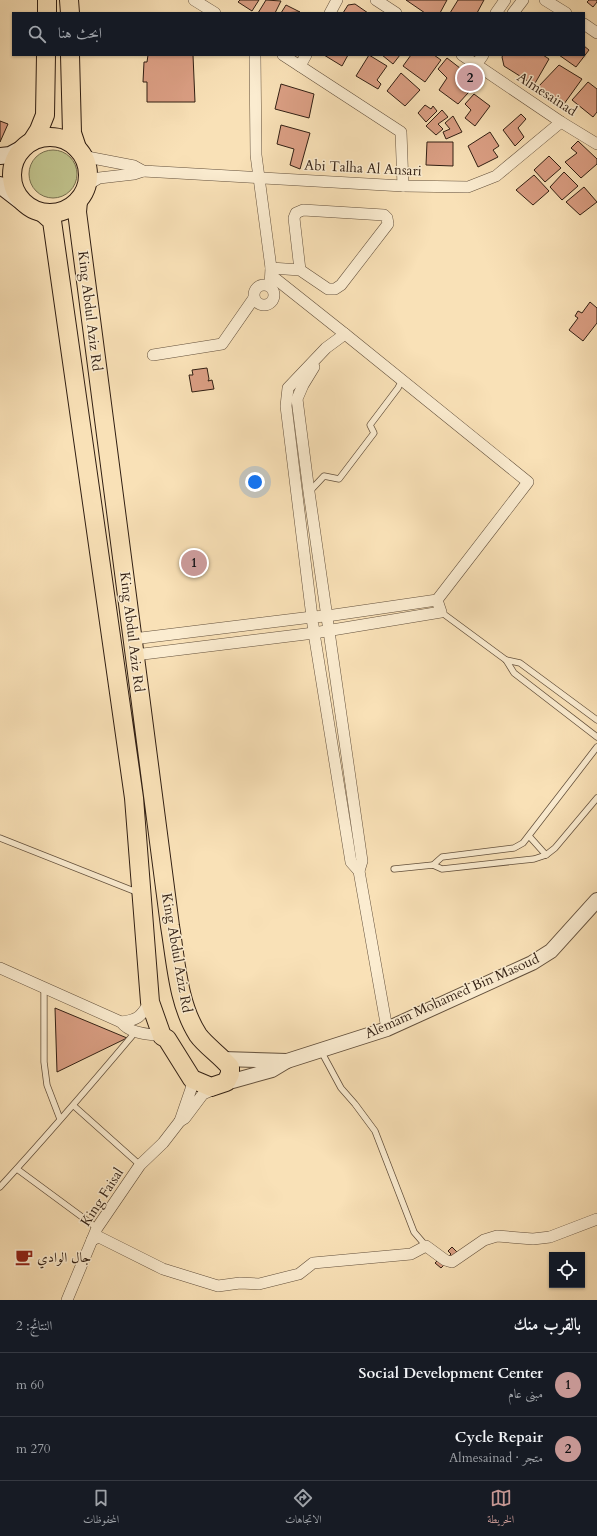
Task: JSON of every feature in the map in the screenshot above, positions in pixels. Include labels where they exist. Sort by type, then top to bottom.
[{"type":"main road","points":[[47,0],[47,12]]},
{"type":"main road","points":[[70,0],[70,12]]},
{"type":"main road","points":[[23,203],[15,193],[13,187],[12,169],[16,157],[38,130],[45,115],[46,56]]},
{"type":"main road","points":[[0,185],[32,210],[43,213],[55,214],[66,210],[78,201],[82,195],[87,185],[88,172],[72,133],[70,56]]},
{"type":"main road","points":[[0,156],[10,154],[44,137],[56,137],[67,141],[80,152]]},
{"type":"main road","name":"King Abdul Aziz Rd","points":[[43,213],[52,221],[134,798],[150,1002],[162,1036],[167,1039],[192,1079],[211,1087],[226,1082],[230,1074],[230,1067],[223,1058],[199,1036],[188,1017],[180,986],[170,926],[77,212],[78,201]]},
{"type":"main road","points":[[134,798],[153,795]]},
{"type":"main road","points":[[144,930],[170,926]]},
{"type":"street","points":[[194,0],[213,12]]},
{"type":"street","points":[[331,12],[338,0]]},
{"type":"street","points":[[376,0],[394,12]]},
{"type":"street","points":[[497,12],[505,0]]},
{"type":"street","points":[[514,12],[523,0]]},
{"type":"street","points":[[545,0],[564,12]]},
{"type":"street","points":[[585,25],[597,33]]},
{"type":"street","points":[[254,298],[261,305],[268,305],[271,303],[275,294],[272,288],[260,178],[256,155],[255,56]]},
{"type":"street","points":[[285,56],[401,132],[403,186]]},
{"type":"street","points":[[300,66],[305,56]]},
{"type":"street","name":"Almesainad","points":[[464,56],[561,122],[597,144]]},
{"type":"street","points":[[476,65],[482,56]]},
{"type":"street","name":"Abi Talha Al Ansari","points":[[87,185],[99,178],[134,174],[143,171],[403,186],[468,187],[496,176],[561,122]]},
{"type":"street","name":"Abi Talha Al Ansari","points":[[80,152],[134,166],[143,171]]},
{"type":"street","points":[[153,355],[222,344],[254,298],[255,291],[260,286],[266,285],[271,276],[300,270],[328,288],[335,290],[341,285],[388,224],[387,218],[384,215],[303,210],[296,213],[294,218],[300,270]]},
{"type":"street","points":[[134,647],[312,617],[437,600],[528,482],[271,276]]},
{"type":"street","points":[[345,334],[326,348],[288,388],[286,406],[314,633],[351,862],[359,872]]},
{"type":"street","points":[[326,348],[303,385],[297,399],[362,861],[359,872],[387,1029]]},
{"type":"street","points":[[134,647],[314,633],[441,612],[437,600]]},
{"type":"street","name":"Alemam Mohamed Bin Masoud","points":[[228,1082],[272,1070],[287,1062],[387,1029],[532,963],[551,951],[597,900]]},
{"type":"street","points":[[0,968],[121,1022],[125,1027],[134,1031],[162,1036]]},
{"type":"street","points":[[121,1022],[134,1021],[141,1016],[150,1002]]},
{"type":"street","name":"Alemam Mohamed Bin Masoud","points":[[223,1058],[287,1062]]},
{"type":"street","points":[[180,1121],[191,1089],[192,1079]]},
{"type":"street","points":[[180,1121],[203,1094],[228,1082]]},
{"type":"street","name":"King Faisal","points":[[67,1300],[97,1228],[140,1165],[163,1143],[180,1121]]},
{"type":"street","points":[[92,1240],[99,1237],[163,1269],[218,1286],[240,1283],[260,1284],[299,1274],[313,1263],[411,1254],[426,1246],[446,1260],[452,1262],[484,1240],[497,1236],[533,1239],[550,1237],[597,1219]]},
{"type":"lane","points":[[309,492],[324,476],[339,479],[374,433],[370,425],[398,388],[402,380]]},
{"type":"lane","points":[[441,612],[506,660],[514,673],[597,737]]},
{"type":"lane","points":[[506,660],[520,663],[597,720]]},
{"type":"lane","points":[[433,865],[442,857],[514,848],[523,843],[597,747]]},
{"type":"lane","points":[[394,869],[433,865],[442,869],[534,859],[546,855],[555,848],[597,798]]},
{"type":"lane","points":[[529,836],[546,855]]},
{"type":"lane","points":[[0,838],[141,894]]},
{"type":"lane","points":[[44,987],[44,1062],[48,1084],[60,1119]]},
{"type":"lane","points":[[0,1187],[60,1119],[74,1106],[132,1036],[134,1031]]},
{"type":"lane","points":[[321,1050],[341,1088],[375,1131],[414,1232],[426,1246]]},
{"type":"lane","points":[[74,1106],[140,1165]]},
{"type":"lane","points":[[17,1169],[97,1228]]},
{"type":"green space","points":[[48,150],[58,150],[70,157],[77,169],[77,179],[70,191],[58,198],[48,198],[40,194],[33,187],[29,179],[29,169],[33,161],[40,154]]},
{"type":"building","points":[[240,0],[259,0],[252,11],[238,2]]},
{"type":"building","points":[[266,0],[281,1],[276,12],[259,12]]},
{"type":"building","points":[[406,0],[447,0],[441,12],[424,12]]},
{"type":"building","points":[[458,0],[484,0],[478,12],[451,12]]},
{"type":"building","points":[[589,0],[597,0],[597,2],[593,7],[587,2]]},
{"type":"building","points":[[355,4],[367,12],[344,12],[348,5]]},
{"type":"building","points":[[286,5],[300,12],[282,12]]},
{"type":"building","points":[[585,47],[589,50],[585,55]]},
{"type":"building","points":[[148,56],[193,56],[195,102],[147,102],[147,82],[143,82],[144,62],[147,62]]},
{"type":"building","points":[[326,56],[347,56],[342,66]]},
{"type":"building","points":[[368,56],[387,66],[377,80],[381,84],[378,89],[356,76]]},
{"type":"building","points":[[383,56],[399,56],[393,64]]},
{"type":"building","points":[[410,56],[435,56],[441,60],[425,82],[403,66]]},
{"type":"building","points":[[544,56],[549,59],[534,85],[504,66],[502,57]]},
{"type":"building","points":[[560,56],[584,56],[576,67]]},
{"type":"building","points":[[447,58],[478,82],[458,104],[439,90],[447,78],[438,69]]},
{"type":"building","points":[[559,65],[582,79],[564,104],[538,87]]},
{"type":"building","points":[[401,73],[420,90],[405,106],[387,91]]},
{"type":"building","points":[[588,82],[597,89],[597,112],[593,117],[572,100]]},
{"type":"building","points":[[281,84],[314,94],[309,118],[275,109]]},
{"type":"building","points":[[474,94],[490,106],[475,126],[465,118],[471,110],[465,104]]},
{"type":"building","points":[[425,105],[431,109],[433,106],[437,111],[426,122],[418,113]]},
{"type":"building","points":[[442,110],[448,117],[438,124],[443,129],[436,135],[426,126]]},
{"type":"building","points":[[521,114],[526,119],[518,128],[524,137],[515,146],[503,130]]},
{"type":"building","points":[[453,116],[462,132],[446,139],[443,132],[450,129],[445,123]]},
{"type":"building","points":[[0,121],[8,124],[0,142]]},
{"type":"building","points":[[281,125],[310,133],[300,169],[290,165],[294,149],[277,144]]},
{"type":"building","points":[[490,132],[499,146],[493,150],[498,157],[478,167],[468,146]]},
{"type":"building","points":[[578,141],[597,159],[597,164],[581,178],[565,162],[577,153],[571,148]]},
{"type":"building","points":[[427,142],[453,142],[453,166],[426,165]]},
{"type":"building","points":[[549,156],[561,168],[545,182],[534,170]]},
{"type":"building","points":[[564,172],[578,186],[562,200],[550,187]]},
{"type":"building","points":[[534,175],[549,191],[533,205],[516,190]]},
{"type":"building","points":[[584,187],[597,202],[580,215],[566,202]]},
{"type":"building","points":[[590,302],[597,308],[597,323],[583,341],[569,330],[578,318],[575,316],[578,311],[582,313]]},
{"type":"building","points":[[207,368],[208,381],[212,380],[214,389],[192,392],[189,375],[193,375],[192,370]]},
{"type":"building","points":[[55,1008],[127,1038],[57,1072]]},
{"type":"building","points":[[452,1247],[457,1252],[441,1268],[435,1263],[439,1259],[443,1262],[451,1254],[448,1251]]},
{"type":"place","name":"Cycle Repair","points":[[470,78]]},
{"type":"place","name":"Social Development Center","points":[[194,563]]},
{"type":"place","name":"جال الوادي","points":[[24,1257]]}]
